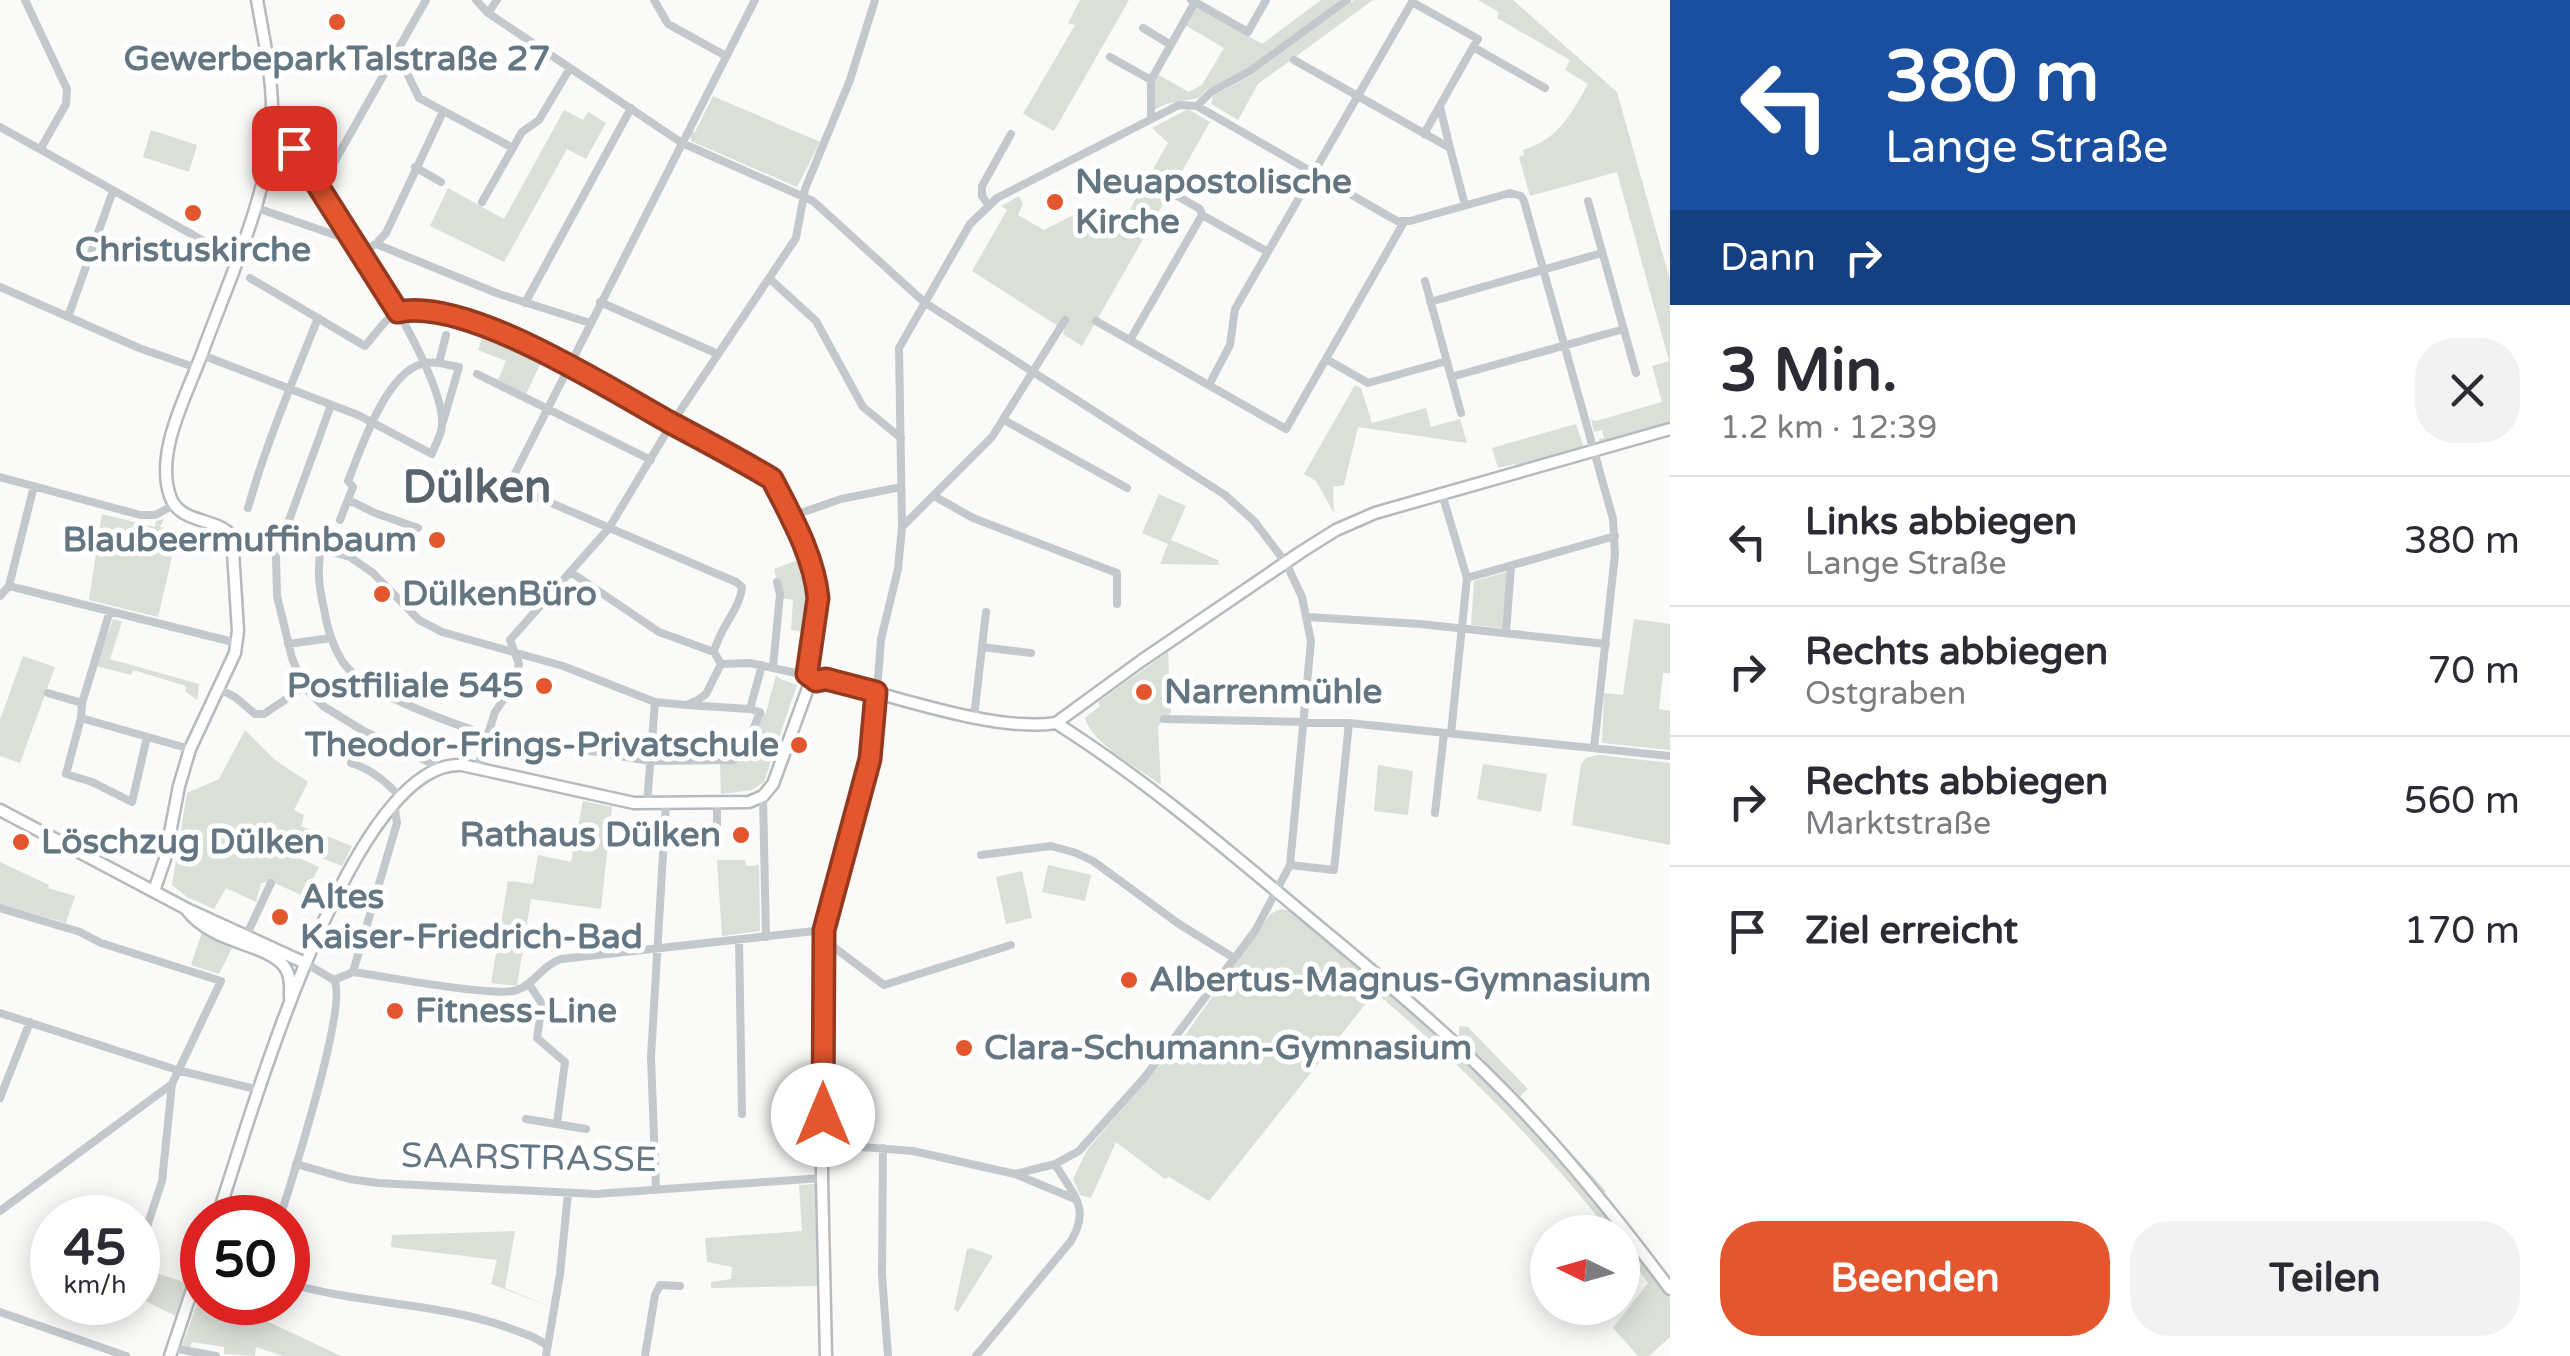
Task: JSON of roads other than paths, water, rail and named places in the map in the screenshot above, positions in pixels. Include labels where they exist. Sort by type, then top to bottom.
[{"type":"main road","points":[[154,891],[190,749],[237,644],[230,534],[174,505],[168,490],[169,450],[263,179],[274,118],[257,0]]},
{"type":"main road","points":[[225,1195],[305,963],[354,860],[376,823],[397,799],[449,764],[647,804],[749,802],[764,796],[772,784],[812,678],[974,717],[1040,726],[1056,723],[1286,562],[1354,522],[1670,429]]},
{"type":"main road","points":[[826,1356],[822,1178],[824,936],[870,759],[876,692]]},
{"type":"main road","points":[[1056,723],[1167,800],[1446,1034],[1499,1085],[1601,1199],[1670,1289]]},
{"type":"main road","points":[[0,810],[186,908],[305,963]]},
{"type":"main road","points":[[186,908],[208,930],[279,962],[290,980],[290,1004]]},
{"type":"main road","points":[[171,1352],[183,1325]]},
{"type":"street","points":[[26,0],[68,88],[66,104],[40,148]]},
{"type":"street","points":[[315,178],[332,166],[426,0]]},
{"type":"street","points":[[476,0],[488,13],[682,143],[827,210],[924,302],[1225,495],[1254,521],[1286,562],[1308,617],[1311,666],[1290,865],[1278,892],[1234,958],[1145,1076],[1079,1151],[1055,1164],[1015,1174]]},
{"type":"street","points":[[488,13],[497,0]]},
{"type":"street","points":[[654,0],[668,24],[726,56]]},
{"type":"street","points":[[721,664],[714,652],[716,640],[741,596],[742,587],[508,485],[755,0]]},
{"type":"street","points":[[477,770],[495,712],[513,686],[518,664],[510,640],[609,528],[672,424],[796,238],[805,189],[850,80],[875,0]]},
{"type":"street","points":[[1151,120],[1150,80],[1193,1],[1248,32],[1266,0]]},
{"type":"street","points":[[1197,106],[1211,92],[1250,71],[1347,0]]},
{"type":"street","points":[[1208,385],[1230,344],[1235,309],[1412,2],[1478,39],[1424,134]]},
{"type":"street","points":[[1143,28],[1171,45]]},
{"type":"street","points":[[1473,47],[1545,88]]},
{"type":"street","points":[[1110,56],[1150,80]]},
{"type":"street","points":[[1294,60],[1450,148]]},
{"type":"street","points":[[390,64],[407,74],[420,98],[513,148]]},
{"type":"street","points":[[482,202],[522,132],[548,108],[570,68]]},
{"type":"street","points":[[876,692],[880,639],[898,569],[902,526],[898,348],[970,224],[997,198],[1179,105],[1197,106],[1404,222],[1510,194],[1520,196],[1615,536],[1594,748]]},
{"type":"street","points":[[1440,107],[1465,206]]},
{"type":"street","points":[[525,303],[632,108]]},
{"type":"street","points":[[254,207],[370,247],[376,244],[393,219],[443,112]]},
{"type":"street","points":[[274,118],[398,312],[424,362],[442,424]]},
{"type":"street","points":[[0,127],[236,258]]},
{"type":"street","points":[[988,206],[982,186],[1012,134]]},
{"type":"street","points":[[415,167],[441,182]]},
{"type":"street","points":[[68,317],[113,192]]},
{"type":"street","points":[[1130,340],[1202,216],[1200,208],[1172,193]]},
{"type":"street","points":[[1588,201],[1636,374]]},
{"type":"street","points":[[1202,216],[1268,252]]},
{"type":"street","points":[[1096,322],[1286,429],[1404,222]]},
{"type":"street","points":[[376,244],[525,303],[590,323]]},
{"type":"street","points":[[1430,302],[1602,252]]},
{"type":"street","points":[[250,278],[365,346],[384,322],[398,312],[418,307],[487,328],[569,364],[772,479],[792,516],[818,598],[812,678],[738,661],[721,664]]},
{"type":"street","points":[[770,280],[816,321],[863,406],[901,438]]},
{"type":"street","points":[[1424,281],[1460,413]]},
{"type":"street","points":[[0,286],[139,348],[197,368]]},
{"type":"street","points":[[600,302],[718,354]]},
{"type":"street","points":[[248,508],[262,458],[318,318]]},
{"type":"street","points":[[902,526],[992,437],[1064,320]]},
{"type":"street","points":[[1451,376],[1624,329]]},
{"type":"street","points":[[439,363],[446,334]]},
{"type":"street","points":[[202,355],[331,405],[372,423],[432,454],[459,368],[424,362],[410,369],[393,387],[372,423],[348,481],[354,487],[340,520]]},
{"type":"street","points":[[1326,359],[1368,384],[1447,361]]},
{"type":"street","points":[[477,374],[651,460]]},
{"type":"street","points":[[331,405],[281,538],[274,574],[288,644],[304,687],[323,706],[366,732],[442,768]]},
{"type":"street","points":[[1004,420],[1127,488]]},
{"type":"street","points":[[0,478],[140,515],[155,516],[174,505]]},
{"type":"street","points":[[0,596],[8,586],[34,486]]},
{"type":"street","points":[[792,516],[902,487]]},
{"type":"street","points":[[1435,813],[1467,578],[1442,494]]},
{"type":"street","points":[[934,496],[973,518],[1117,573],[1116,604]]},
{"type":"street","points":[[348,500],[418,528]]},
{"type":"street","points":[[1467,578],[1615,536]]},
{"type":"street","points":[[281,538],[350,557],[373,573],[419,620],[442,632],[563,666],[655,702],[760,712],[744,753],[734,760],[649,761],[573,748]]},
{"type":"street","points":[[320,547],[317,570],[331,638],[342,660],[367,684],[445,721],[486,735]]},
{"type":"street","points":[[1506,633],[1510,566]]},
{"type":"street","points":[[572,573],[659,632],[714,652]]},
{"type":"street","points":[[773,667],[780,594],[777,582]]},
{"type":"street","points":[[8,586],[237,644]]},
{"type":"street","points":[[110,611],[82,703],[66,774],[132,802],[147,736]]},
{"type":"street","points":[[974,717],[986,612]]},
{"type":"street","points":[[1308,617],[1606,644]]},
{"type":"street","points":[[288,644],[331,638]]},
{"type":"street","points":[[982,647],[1031,653]]},
{"type":"street","points":[[688,706],[706,694],[721,664]]},
{"type":"street","points":[[750,709],[762,665]]},
{"type":"street","points":[[220,689],[255,714],[264,714],[304,687]]},
{"type":"street","points":[[48,692],[82,703]]},
{"type":"street","points":[[647,804],[655,702]]},
{"type":"street","points":[[81,718],[190,749]]},
{"type":"street","points":[[1164,718],[1349,723],[1670,756]]},
{"type":"street","points":[[1290,865],[1334,870],[1349,723]]},
{"type":"street","points":[[287,1195],[316,1094],[336,983],[353,972],[397,823],[397,799],[385,780],[351,763],[366,732]]},
{"type":"street","points":[[764,796],[766,937]]},
{"type":"street","points":[[656,1190],[651,1094],[666,804]]},
{"type":"street","points":[[664,830],[716,829],[716,804]]},
{"type":"street","points":[[981,855],[1036,846],[1076,853],[1234,958]]},
{"type":"street","points":[[246,936],[271,883]]},
{"type":"street","points":[[0,908],[221,981],[176,1070],[168,1145],[157,1195]]},
{"type":"street","points":[[353,972],[503,993],[528,984],[542,968],[561,959],[766,937],[824,936],[884,984],[1011,946]]},
{"type":"street","points":[[740,940],[742,1114]]},
{"type":"street","points":[[305,963],[336,983]]},
{"type":"street","points":[[528,984],[542,1004],[537,1038],[565,1062],[557,1123]]},
{"type":"street","points":[[0,1014],[176,1070],[260,1090]]},
{"type":"street","points":[[0,1098],[30,1022]]},
{"type":"street","points":[[0,1211],[172,1084]]},
{"type":"street","points":[[526,1119],[586,1129]]},
{"type":"street","points":[[823,1144],[884,1148],[1015,1174],[1076,1200]]},
{"type":"street","points":[[884,1148],[883,1304],[888,1356]]},
{"type":"street","name":"SAARSTRASSE","points":[[296,1164],[364,1181],[568,1193],[822,1178]]},
{"type":"street","points":[[976,1356],[1081,1224],[1082,1210],[1055,1164]]},
{"type":"street","points":[[310,1289],[338,1296],[420,1305],[495,1323],[547,1351],[568,1193]]},
{"type":"street","points":[[645,1356],[655,1294],[660,1284],[680,1286]]},
{"type":"street","points":[[0,1312],[126,1356]]},
{"type":"street","points":[[94,1356],[98,1346]]},
{"type":"street","points":[[171,1352],[216,1356]]},
{"type":"place","name":"GewerbeparkTalstraße 27","points":[[337,22]]},
{"type":"place","name":"Neuapostolische Kirche","points":[[1055,202]]},
{"type":"place","name":"Christuskirche","points":[[193,213]]},
{"type":"place","name":"Blaubeermuffinbaum","points":[[437,540]]},
{"type":"place","name":"DülkenBüro","points":[[382,594]]},
{"type":"place","name":"Postfiliale 545","points":[[544,686]]},
{"type":"place","name":"Narrenmühle","points":[[1144,692]]},
{"type":"place","name":"Theodor-Frings-Privatschule","points":[[799,745]]},
{"type":"place","name":"Rathaus Dülken","points":[[741,835]]},
{"type":"place","name":"Löschzug Dülken","points":[[21,842]]},
{"type":"place","name":"Altes Kaiser-Friedrich-Bad","points":[[280,917]]},
{"type":"place","name":"Albertus-Magnus-Gymnasium","points":[[1129,980]]},
{"type":"place","name":"Fitness-Line","points":[[395,1011]]},
{"type":"place","name":"Clara-Schumann-Gymnasium","points":[[964,1048]]},
{"type":"district","name":"Dülken","points":[[477,488]]}]
